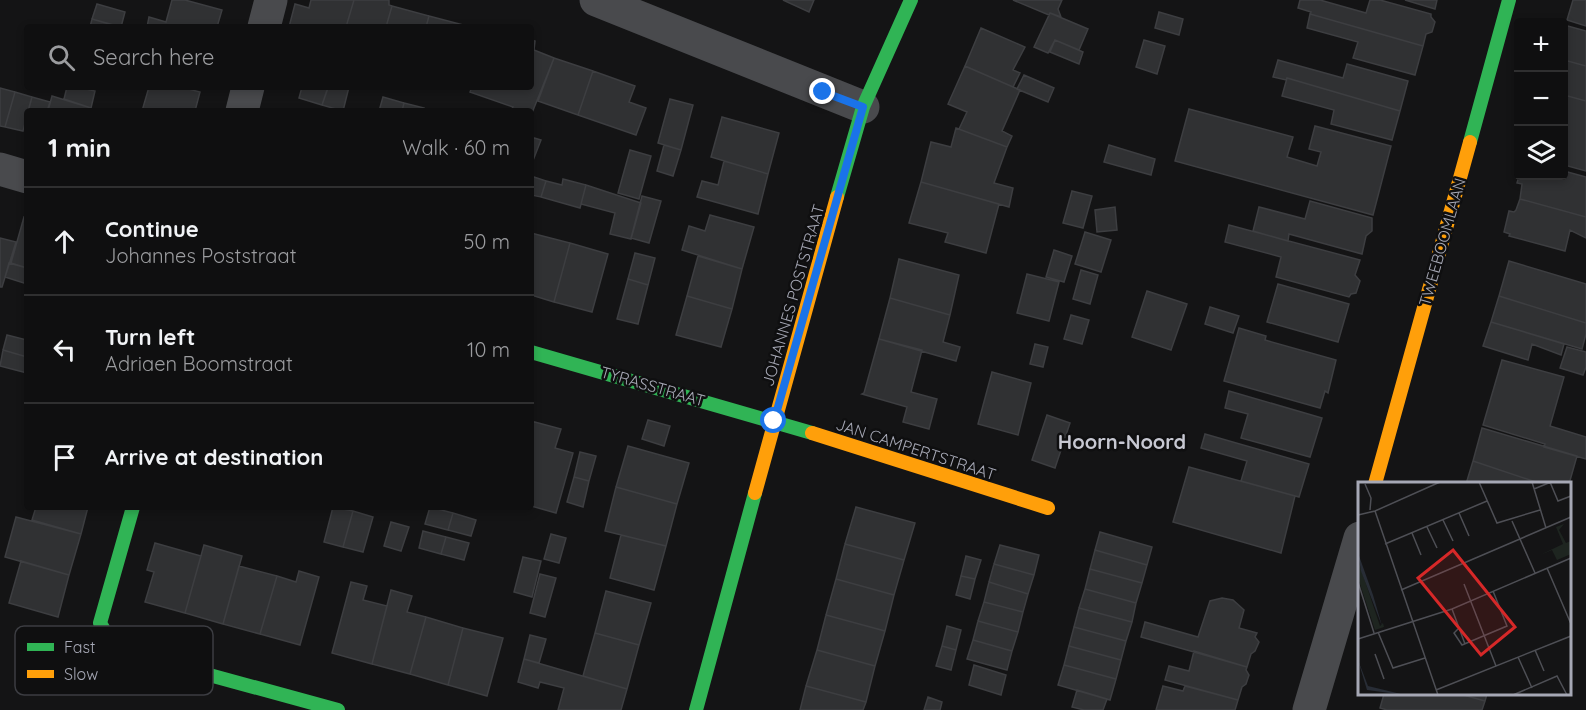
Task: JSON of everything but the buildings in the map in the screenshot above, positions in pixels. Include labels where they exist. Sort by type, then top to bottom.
[{"type":"street","points":[[265,24],[271,0]]},
{"type":"street","points":[[596,0],[863,107]]},
{"type":"street","name":"JOHANNES POSTSTRAAT","points":[[696,710],[774,421],[863,107],[911,0]]},
{"type":"street","name":"TWEEBOOMLAAN","points":[[1375,482],[1509,0]]},
{"type":"street","points":[[243,108],[247,90]]},
{"type":"street","points":[[0,169],[24,176]]},
{"type":"street","name":"TYRASSTRAAT","points":[[534,353],[774,421]]},
{"type":"street","name":"JAN CAMPERTSTRAAT","points":[[774,421],[1048,508]]},
{"type":"street","points":[[101,626],[100,622],[132,510]]},
{"type":"street","points":[[1309,710],[1358,541]]},
{"type":"street","points":[[213,676],[338,710]]},
{"type":"traffic: fast","points":[[837,197],[863,107],[911,0]]},
{"type":"traffic: fast","points":[[1470,142],[1509,0]]},
{"type":"traffic: fast","points":[[534,353],[812,433]]},
{"type":"traffic: fast","points":[[696,710],[755,493]]},
{"type":"traffic: fast","points":[[102,626],[100,623],[132,510]]},
{"type":"traffic: fast","points":[[213,676],[338,710]]},
{"type":"traffic: slow","points":[[1376,482],[1470,142]]},
{"type":"traffic: slow","points":[[755,493],[837,197]]},
{"type":"traffic: slow","points":[[812,433],[1048,508]]},
{"type":"district","name":"Hoorn-Noord","points":[[1122,442]]},
{"type":"route","points":[[774,421],[863,107],[823,92]]}]
